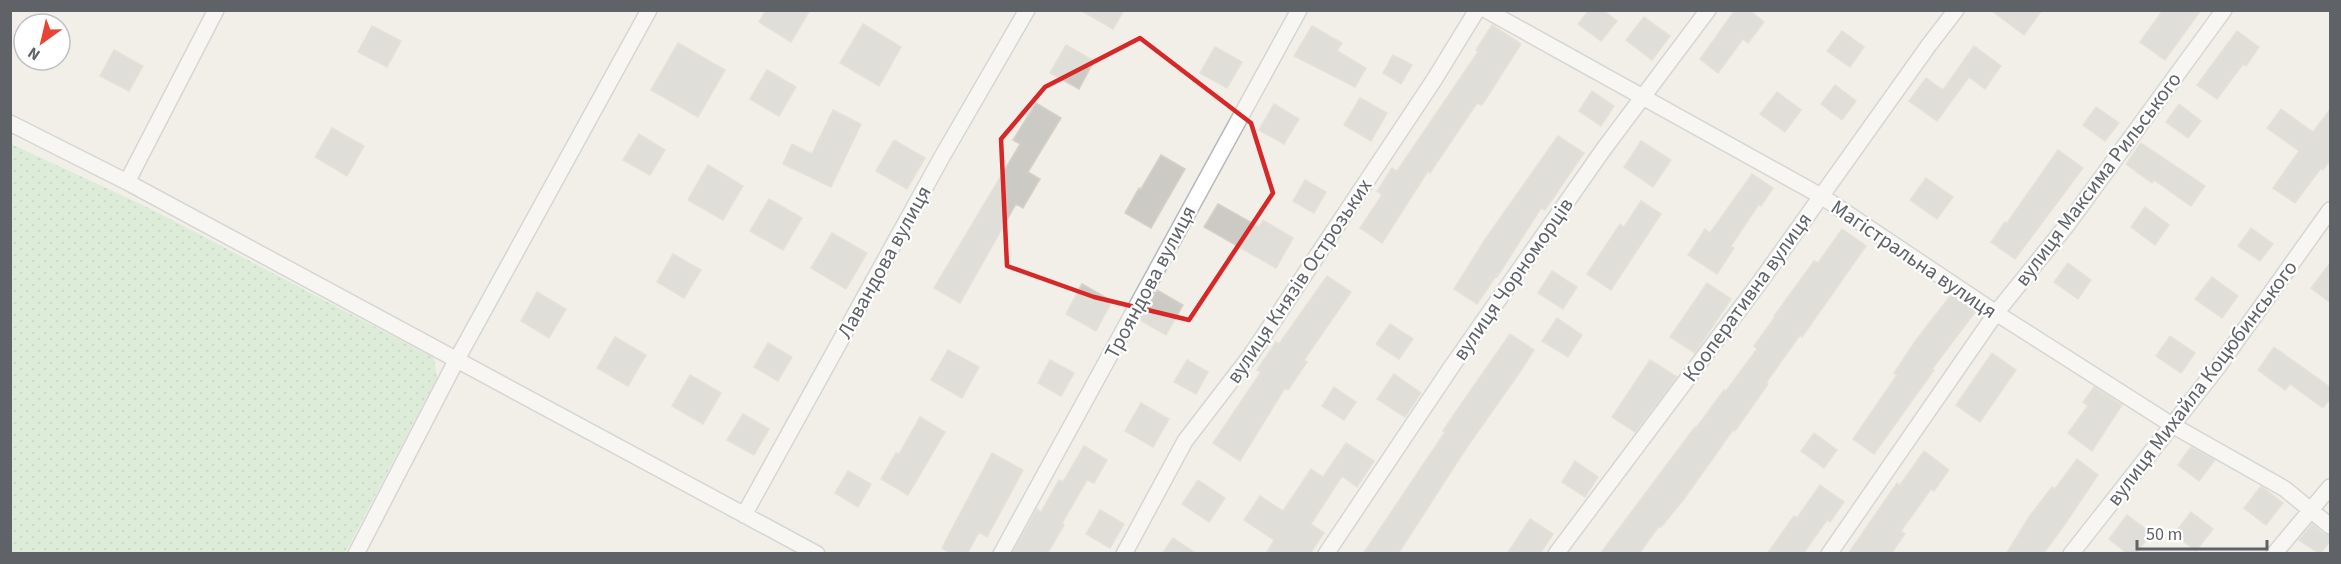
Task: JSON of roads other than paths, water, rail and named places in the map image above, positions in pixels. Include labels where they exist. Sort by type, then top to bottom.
[{"type":"street","points":[[127,183],[216,10]]},
{"type":"street","points":[[356,554],[456,361],[649,10]]},
{"type":"street","name":"Лавандова вулиця","points":[[744,515],[943,155],[1027,10]]},
{"type":"street","name":"Трояндова вулиця","points":[[1000,554],[1299,10]]},
{"type":"street","name":"вулиця Князів Острозьких","points":[[1124,554],[1185,441],[1251,355],[1434,80],[1477,10]]},
{"type":"street","name":"Магістральна вулиця","points":[[1486,10],[1642,99],[1821,196],[1996,313],[2172,425],[2285,489],[2331,526]]},
{"type":"street","name":"вулиця Чорноморців","points":[[1326,554],[1456,360],[1708,10]]},
{"type":"street","name":"Кооперативна вулиця","points":[[1556,554],[1760,282],[1956,10]]},
{"type":"street","name":"вулиця Максима Рильського","points":[[1828,554],[1996,313],[2067,225],[2224,10]]},
{"type":"street","points":[[10,123],[127,183],[817,554]]},
{"type":"street","name":"вулиця Михайла Коцюбинського","points":[[2071,554],[2218,367],[2331,210]]},
{"type":"street","points":[[2274,554],[2331,487]]}]
